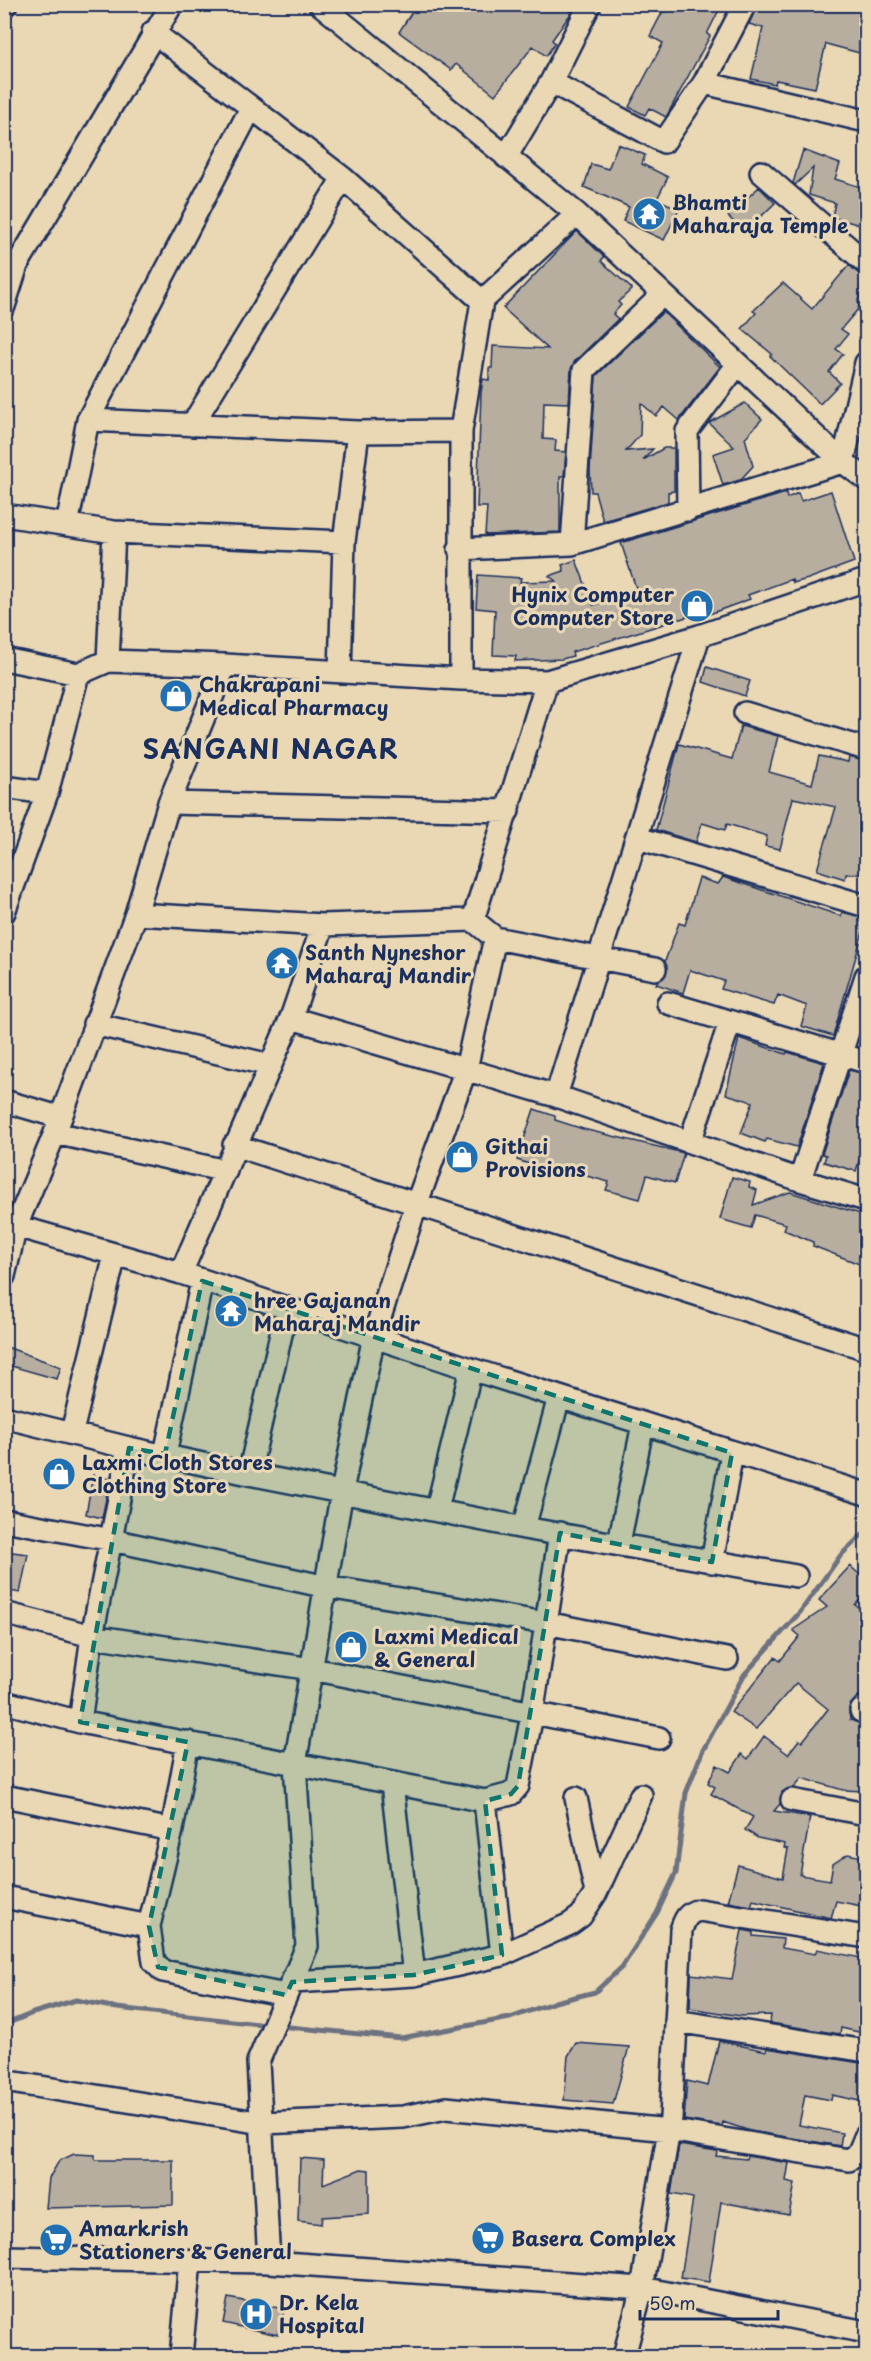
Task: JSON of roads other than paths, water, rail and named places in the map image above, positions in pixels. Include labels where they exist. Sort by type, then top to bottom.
[{"type":"street","points":[[4,306],[17,265],[153,32],[172,4]]},
{"type":"street","points":[[320,4],[577,214],[843,462],[867,479]]},
{"type":"street","points":[[551,82],[664,142],[705,83],[746,4]]},
{"type":"street","points":[[506,157],[551,82],[584,7]]},
{"type":"street","points":[[153,32],[343,178],[482,301]]},
{"type":"street","points":[[705,83],[867,121]]},
{"type":"street","points":[[67,525],[88,420],[251,108]]},
{"type":"street","points":[[761,172],[867,263]]},
{"type":"street","points":[[192,425],[343,178]]},
{"type":"street","points":[[461,680],[460,431],[482,301],[577,214]]},
{"type":"street","points":[[572,544],[584,370],[663,294]]},
{"type":"street","points":[[843,462],[867,363]]},
{"type":"street","points":[[688,510],[687,431],[738,364]]},
{"type":"street","points":[[88,420],[358,432],[460,431]]},
{"type":"street","points":[[340,672],[344,542],[358,432]]},
{"type":"street","points":[[459,549],[572,544],[843,462]]},
{"type":"street","points":[[4,515],[114,532],[344,542]]},
{"type":"street","points":[[108,661],[114,532]]},
{"type":"street","points":[[4,659],[78,674],[108,661],[225,665],[461,680],[547,681],[699,636],[867,579]]},
{"type":"street","points":[[556,1096],[699,636]]},
{"type":"street","points":[[4,1276],[7,1252],[16,1226],[57,1125],[136,914],[169,803],[225,665]]},
{"type":"street","points":[[4,912],[47,793],[78,674]]},
{"type":"street","points":[[472,920],[508,812],[547,681]]},
{"type":"street","points":[[745,713],[867,749]]},
{"type":"street","points":[[4,787],[47,793]]},
{"type":"street","points":[[169,803],[508,812]]},
{"type":"street","points":[[638,838],[867,906]]},
{"type":"street","points":[[136,914],[322,925],[472,920],[495,938],[656,969]]},
{"type":"street","points":[[181,1273],[226,1171],[234,1145],[291,1018],[322,925]]},
{"type":"street","points":[[269,2262],[258,2062],[307,1946],[295,1764],[342,1491],[374,1336],[416,1205],[466,1069],[495,938]]},
{"type":"street","points":[[800,1180],[867,976]]},
{"type":"street","points":[[668,1003],[867,1062]]},
{"type":"street","points":[[291,1018],[556,1096],[800,1180],[867,1200]]},
{"type":"street","points":[[690,1142],[730,1022]]},
{"type":"street","points":[[94,1024],[270,1065]]},
{"type":"street","points":[[4,1101],[57,1125],[226,1171]]},
{"type":"street","points":[[234,1145],[867,1349]]},
{"type":"street","points":[[16,1226],[181,1273],[471,1369],[867,1494]]},
{"type":"street","points":[[72,1432],[115,1255]]},
{"type":"street","points":[[165,1454],[202,1281]]},
{"type":"street","points":[[249,1473],[287,1308]]},
{"type":"street","points":[[437,1509],[471,1369]]},
{"type":"street","points":[[524,1528],[559,1397]]},
{"type":"street","points":[[4,1417],[72,1432],[129,1448],[249,1473],[524,1528],[796,1576]]},
{"type":"street","points":[[619,1543],[643,1424]]},
{"type":"street","points":[[80,1722],[92,1636],[129,1448]]},
{"type":"street","points":[[712,1562],[732,1453]]},
{"type":"street","points":[[4,1520],[112,1540],[327,1587],[546,1623],[727,1659]]},
{"type":"street","points":[[4,1702],[80,1722],[485,1801],[511,1794],[518,1786],[532,1715],[560,1533]]},
{"type":"street","points":[[4,1613],[92,1636],[312,1669],[532,1715],[659,1738]]},
{"type":"street","points":[[188,1742],[172,1830],[149,1926],[154,1962],[163,1971],[286,1995],[414,1975],[502,1955],[570,1924],[581,1916],[596,1893],[641,1795]]},
{"type":"street","points":[[393,1784],[414,1975]]},
{"type":"street","points":[[4,1796],[172,1830]]},
{"type":"street","points":[[576,1798],[596,1893]]},
{"type":"street","points":[[792,1800],[867,1814]]},
{"type":"street","points":[[485,1801],[502,1955]]},
{"type":"street","points":[[4,1897],[149,1926]]},
{"type":"street","points":[[624,2356],[642,2288],[669,2130],[681,1930],[685,1918],[691,1912],[699,1910],[867,1937]]},
{"type":"street","points":[[676,2020],[867,2051]]},
{"type":"street","points":[[4,2081],[262,2123],[403,2116],[446,2108],[669,2130],[849,2160],[858,2154],[867,2135]]},
{"type":"street","points":[[4,2257],[269,2262],[642,2288],[867,2332]]},
{"type":"street","points":[[181,2356],[190,2261]]},
{"type":"waterway","points":[[279,2026],[401,2038],[510,2018],[555,2002],[595,1992],[622,1967],[657,1913],[676,1873],[686,1793],[702,1752],[744,1675],[801,1611],[841,1555],[866,1531]]},
{"type":"waterway","points":[[4,2025],[33,2013],[76,2000],[117,2008],[267,2025]]},
{"type":"place","name":"Bhamti Maharaja Temple","points":[[649,214]]},
{"type":"place","name":"Hynix Computer Computer Store","points":[[697,606]]},
{"type":"place","name":"Chakrapani Medical Pharmacy","points":[[176,696]]},
{"type":"place","name":"Santh Nyneshor Maharaj Mandir","points":[[282,963]]},
{"type":"place","name":"Githai Provisions","points":[[462,1157]]},
{"type":"place","name":"hree Gajanan Maharaj Mandir","points":[[231,1311]]},
{"type":"place","name":"Laxmi Cloth Stores Clothing Store","points":[[59,1474]]},
{"type":"place","name":"Laxmi Medical & General","points":[[351,1647]]},
{"type":"place","name":"Basera Complex","points":[[488,2238]]},
{"type":"place","name":"Amarkrish Stationers & General","points":[[56,2240]]},
{"type":"place","name":"Dr. Kela Hospital","points":[[256,2314]]},
{"type":"district","name":"SANGANI NAGAR","points":[[271,748]]}]
